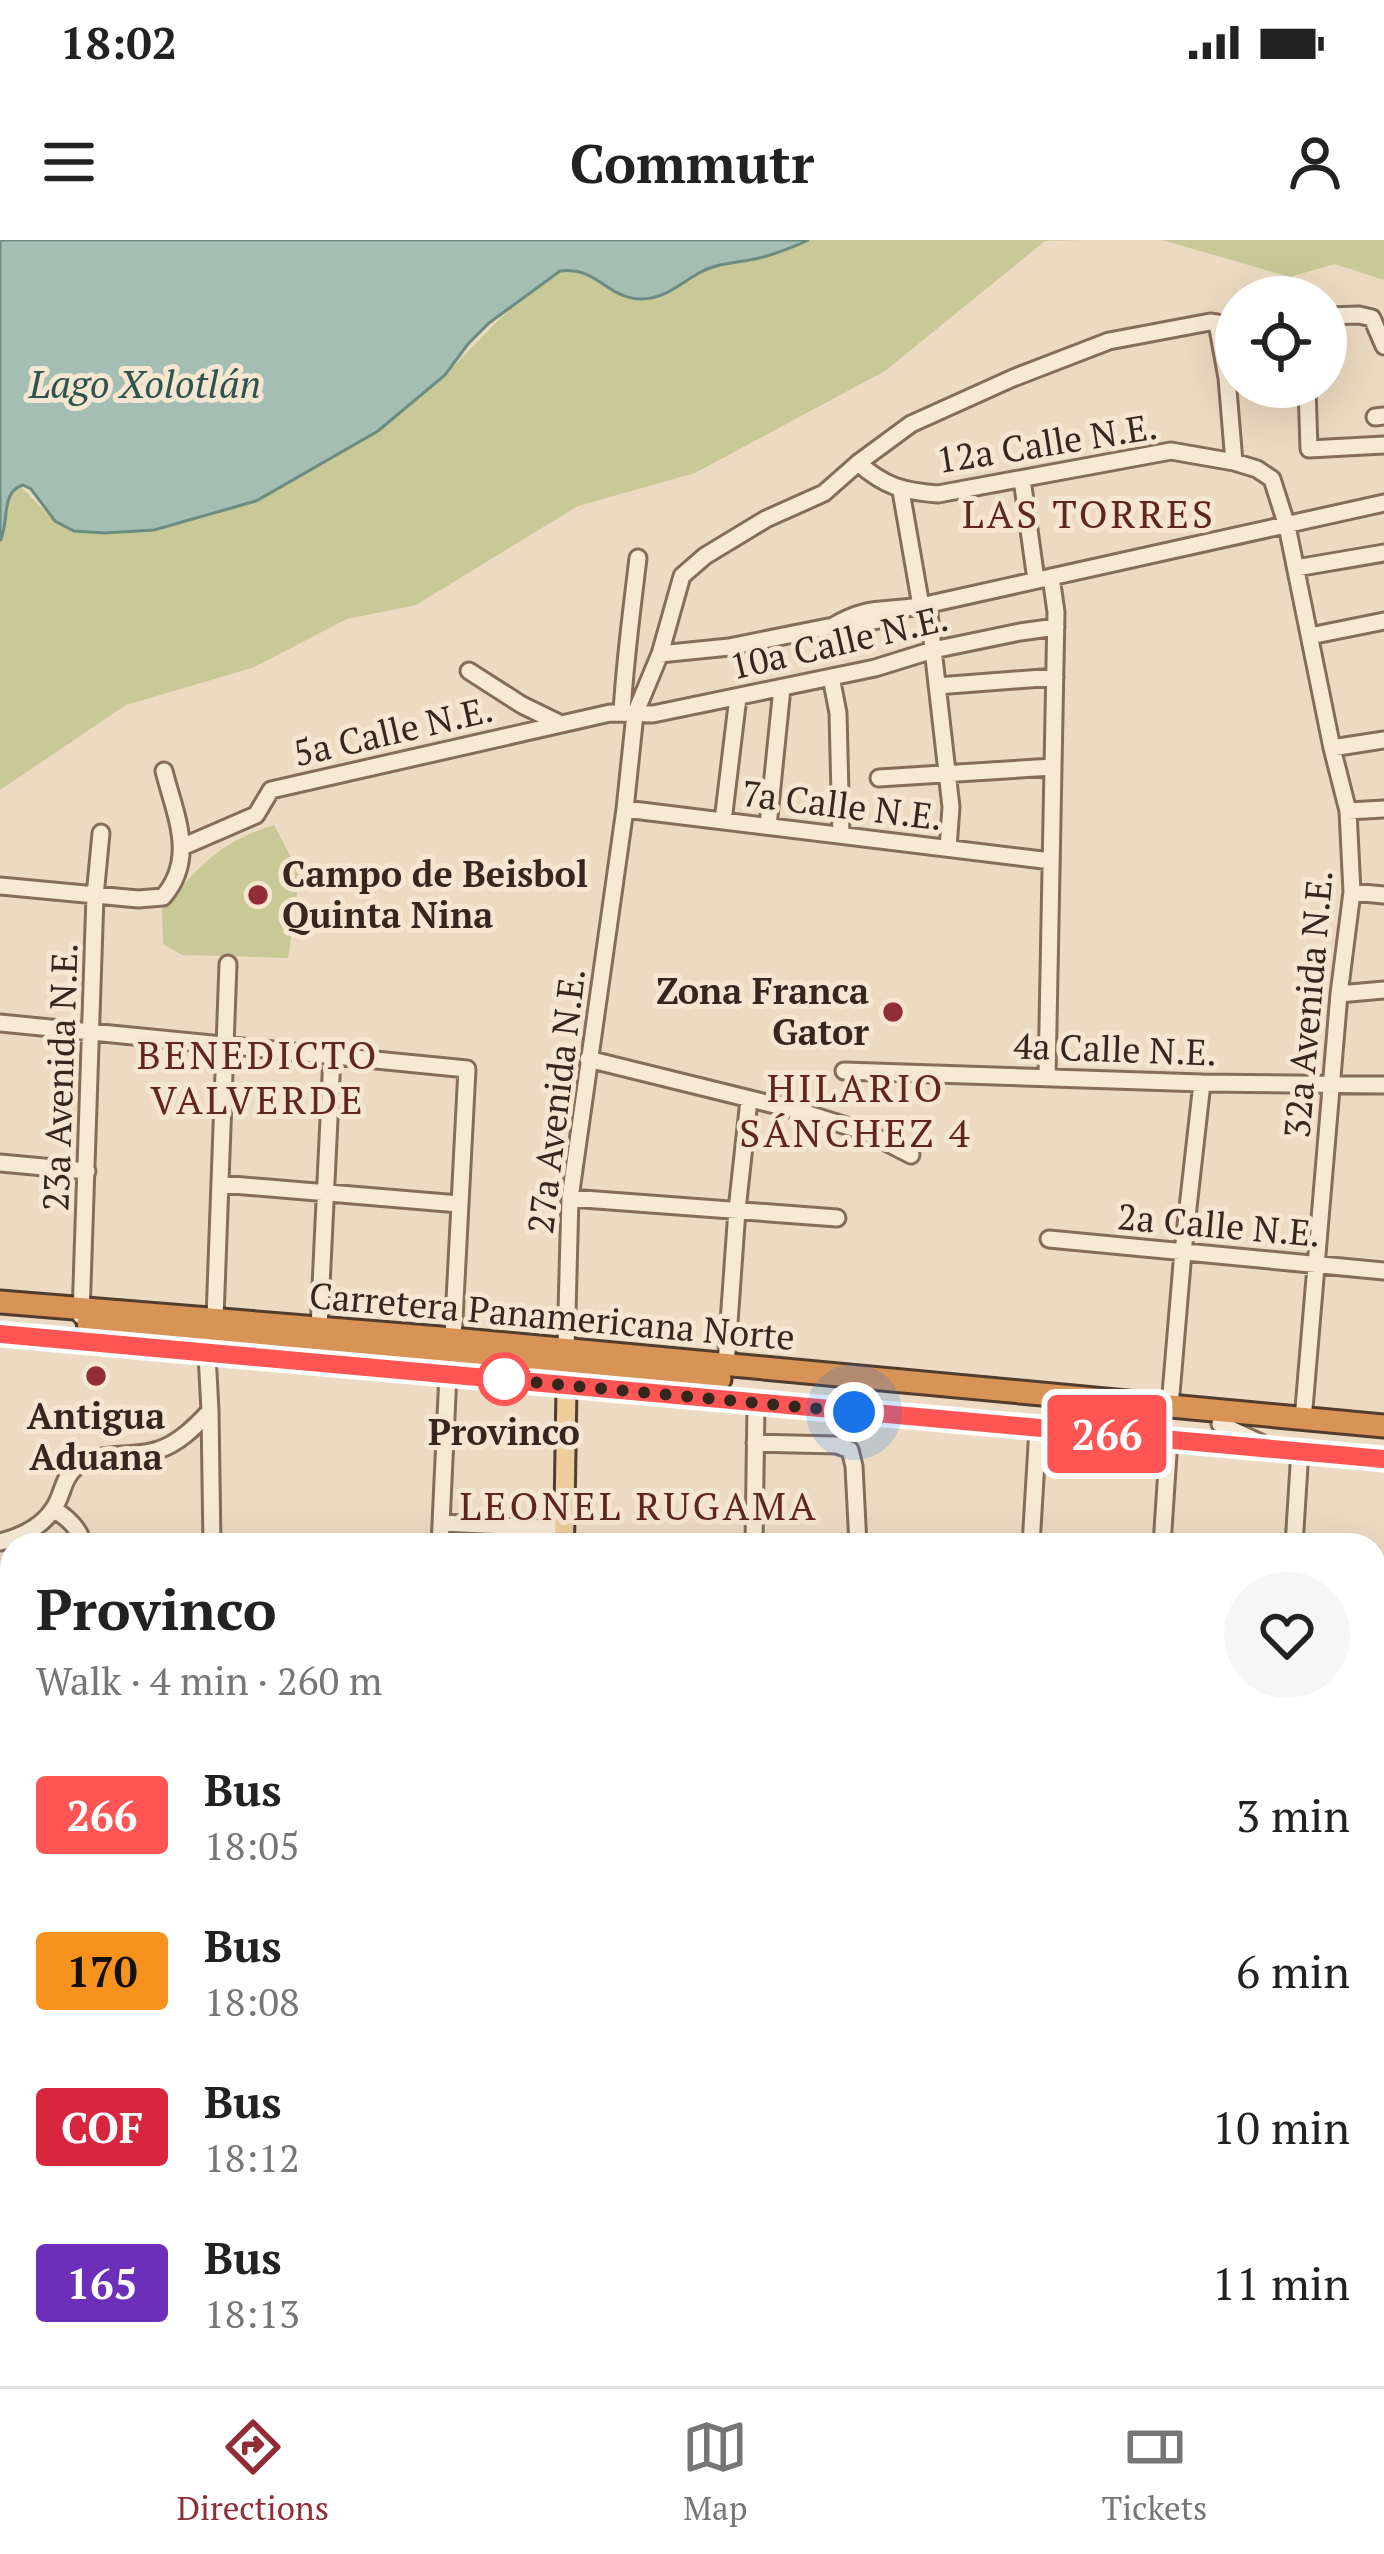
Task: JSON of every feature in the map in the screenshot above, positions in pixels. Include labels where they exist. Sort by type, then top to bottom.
[{"type":"highway","name":"Carretera Panamericana Norte","points":[[0,1302],[81,1316],[567,1367],[1384,1440]]},
{"type":"highway","name":"Carretera Panamericana Norte","points":[[0,1315],[215,1318],[453,1339],[567,1367],[726,1365],[1384,1426]]},
{"type":"highway","points":[[81,1316],[104,1332],[166,1338],[207,1354]]},
{"type":"main road","points":[[564,1533],[567,1367]]},
{"type":"street","points":[[1347,317],[1372,318],[1384,346]]},
{"type":"street","name":"27a Avenida N.E.","points":[[567,1367],[570,1198],[625,808],[628,713],[660,654],[682,576],[766,518],[824,493],[911,424],[1108,341],[1217,323],[1234,462]]},
{"type":"street","points":[[1307,408],[1310,449],[1384,445]]},
{"type":"street","name":"12a Calle N.E.","points":[[858,463],[901,490],[938,494],[1171,451],[1257,469],[1272,479],[1287,526]]},
{"type":"street","points":[[1022,479],[1056,628],[1047,1077]]},
{"type":"street","points":[[901,490],[938,686],[951,807],[948,848]]},
{"type":"street","points":[[660,654],[855,626],[883,619],[896,610],[1384,503]]},
{"type":"street","name":"32a Avenida N.E.","points":[[1287,526],[1348,812],[1352,892],[1304,1420]]},
{"type":"street","points":[[1296,568],[1384,553]]},
{"type":"street","points":[[628,713],[626,650],[638,558]]},
{"type":"street","points":[[1310,636],[1384,621]]},
{"type":"street","name":"10a Calle N.E.","points":[[628,713],[653,714],[738,698],[875,668],[933,650],[1056,628]]},
{"type":"street","points":[[469,671],[561,724]]},
{"type":"street","points":[[831,677],[838,713],[841,835]]},
{"type":"street","points":[[938,686],[1055,677]]},
{"type":"street","points":[[768,826],[782,688]]},
{"type":"street","points":[[723,821],[738,698]]},
{"type":"street","name":"5a Calle N.E.","points":[[182,847],[256,815],[272,790],[628,713]]},
{"type":"street","points":[[1332,748],[1384,740]]},
{"type":"street","points":[[879,778],[1053,767]]},
{"type":"street","points":[[0,886],[138,899],[163,897],[179,874],[182,847],[164,771]]},
{"type":"street","name":"7a Calle N.E.","points":[[625,808],[1051,861]]},
{"type":"street","points":[[1348,812],[1384,809]]},
{"type":"street","name":"23a Avenida N.E.","points":[[81,1316],[100,833]]},
{"type":"street","points":[[1352,892],[1384,895]]},
{"type":"street","points":[[215,1318],[228,964]]},
{"type":"street","points":[[1340,994],[1384,990]]},
{"type":"street","points":[[0,1023],[467,1069],[453,1339]]},
{"type":"street","points":[[319,1328],[332,1056]]},
{"type":"street","points":[[589,1058],[795,1110],[866,1132],[911,1155]]},
{"type":"street","name":"4a Calle N.E.","points":[[844,1071],[1384,1084]]},
{"type":"street","points":[[1170,1406],[1202,1083]]},
{"type":"street","points":[[726,1365],[749,1100]]},
{"type":"street","points":[[0,1163],[87,1171]]},
{"type":"street","points":[[221,1184],[459,1204]]},
{"type":"street","points":[[570,1198],[837,1218]]},
{"type":"street","name":"2a Calle N.E.","points":[[1049,1239],[1384,1271]]},
{"type":"street","points":[[0,1334],[448,1374],[567,1367],[756,1404],[1384,1459]]},
{"type":"street","points":[[207,1354],[212,1533]]},
{"type":"street","points":[[441,1533],[448,1374]]},
{"type":"street","points":[[754,1533],[756,1404]]},
{"type":"street","points":[[27,1533],[54,1509],[74,1468],[91,1460],[158,1450],[210,1412]]},
{"type":"street","points":[[1220,1424],[1270,1448]]},
{"type":"street","points":[[1032,1533],[1045,1428]]},
{"type":"street","points":[[1163,1533],[1169,1439]]},
{"type":"street","points":[[754,1443],[837,1445],[850,1450],[857,1533]]},
{"type":"street","points":[[1295,1533],[1300,1450]]},
{"type":"street","points":[[54,1509],[79,1533]]},
{"type":"street","points":[[442,1523],[529,1533]]},
{"type":"green space","points":[[810,240],[1083,240],[1045,241],[885,371],[695,473],[578,506],[416,605],[347,619],[252,668],[126,705],[0,790],[0,535],[8,496],[19,485],[55,521],[256,501],[367,437],[445,375],[517,301],[560,271],[686,282],[710,267]]},
{"type":"green space","points":[[1162,240],[1384,240],[1384,280],[1335,264],[1287,276]]},
{"type":"green space","points":[[274,825],[300,874],[288,958],[182,955],[163,944],[162,909],[187,881],[224,848]]},
{"type":"water","name":"Lago Xolotlán","points":[[0,240],[809,240],[769,255],[712,267],[648,299],[618,293],[583,273],[560,271],[489,323],[445,375],[378,431],[256,501],[154,530],[74,531],[55,521],[23,485],[8,501],[0,541]]},
{"type":"bus line","name":"266","points":[[0,1334],[1384,1459]]},
{"type":"place","name":"Campo de Beisbol Quinta Nina","points":[[258,895]]},
{"type":"place","name":"Zona Franca Gator","points":[[893,1012]]},
{"type":"place","name":"Antigua Aduana","points":[[96,1376]]},
{"type":"place","name":"Provinco","points":[[504,1379]]},
{"type":"district","name":"LAS TORRES","points":[[1089,514]]},
{"type":"district","name":"BENEDICTO VALVERDE","points":[[258,1078]]},
{"type":"district","name":"HILARIO SÁNCHEZ 4","points":[[856,1110]]},
{"type":"district","name":"LEONEL RUGAMA","points":[[639,1506]]},
{"type":"route","points":[[504,1379],[488,1378],[854,1412]]}]
